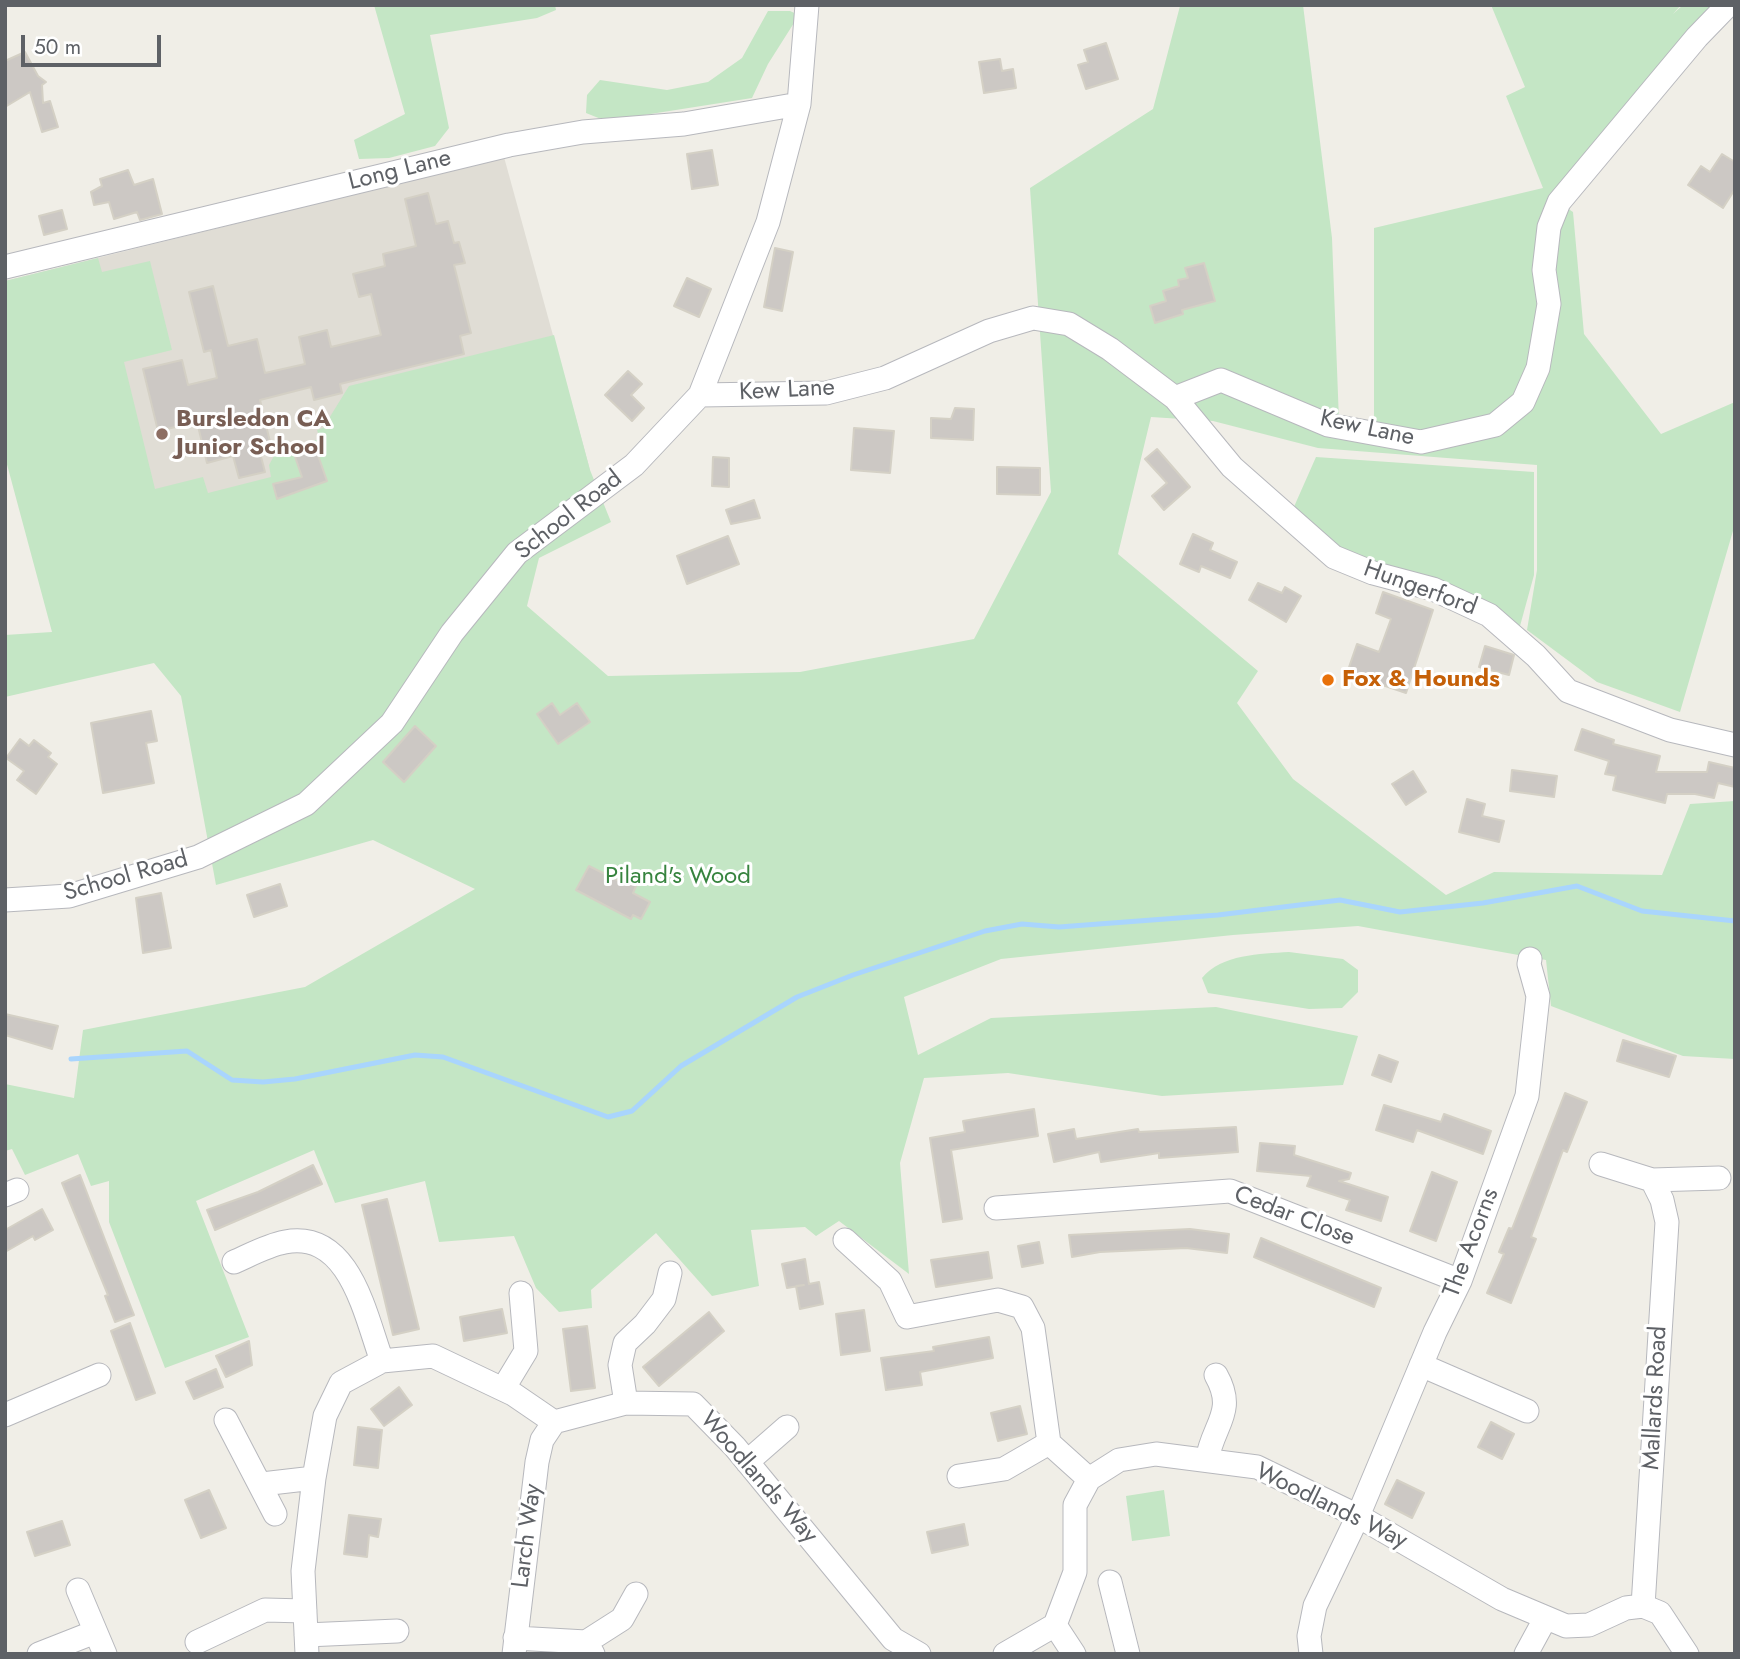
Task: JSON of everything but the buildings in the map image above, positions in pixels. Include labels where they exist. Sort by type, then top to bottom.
[{"type":"street","name":"School Road","points":[[5,900],[69,897],[198,857],[306,804],[392,723],[452,633],[517,553],[634,465],[699,395],[768,222],[799,104],[807,5]]},
{"type":"street","name":"Kew Lane","points":[[699,395],[826,393],[884,378],[989,331],[1033,318],[1069,324],[1110,349],[1175,398],[1221,380],[1328,425],[1421,442],[1495,425],[1524,402],[1538,368],[1549,304],[1545,259],[1549,227],[1559,202],[1697,37],[1728,5]]},
{"type":"street","name":"Long Lane","points":[[5,267],[509,145],[583,132],[684,124],[799,104]]},
{"type":"street","name":"Hungerford","points":[[1175,398],[1231,467],[1334,557],[1373,573],[1433,589],[1489,615],[1536,656],[1567,691],[1670,730],[1735,744]]},
{"type":"street","name":"The Acorns","points":[[1311,1654],[1309,1636],[1315,1606],[1358,1516],[1460,1281],[1527,1096],[1538,996],[1530,959]]},
{"type":"street","points":[[1601,1164],[1652,1180],[1719,1178]]},
{"type":"street","name":"Mallards Road","points":[[1643,1606],[1667,1222],[1662,1200],[1652,1180]]},
{"type":"street","name":"Cedar Close","points":[[996,1208],[1230,1191],[1460,1281]]},
{"type":"street","points":[[234,1262],[283,1242],[306,1240],[335,1254],[345,1268],[382,1361]]},
{"type":"street","points":[[845,1240],[890,1281],[907,1317],[998,1300],[1022,1307],[1033,1328],[1049,1443],[1089,1479],[1075,1505],[1075,1572],[1055,1625],[1005,1654]]},
{"type":"street","points":[[626,1403],[620,1366],[625,1343],[645,1324],[664,1298],[670,1273]]},
{"type":"street","points":[[503,1389],[526,1351],[521,1293]]},
{"type":"street","points":[[397,1632],[307,1644],[303,1571],[314,1478],[325,1416],[341,1383],[382,1361],[433,1356],[503,1389],[554,1422]]},
{"type":"street","points":[[1421,1366],[1527,1410]]},
{"type":"street","points":[[5,1415],[99,1375]]},
{"type":"street","points":[[1207,1460],[1210,1444],[1224,1417],[1227,1401],[1216,1375]]},
{"type":"street","name":"Woodlands Way","points":[[554,1422],[626,1403],[693,1404],[747,1462],[886,1646],[919,1654]]},
{"type":"street","points":[[226,1420],[275,1514]]},
{"type":"street","name":"Larch Way","points":[[515,1646],[537,1462],[542,1440],[554,1422]]},
{"type":"street","points":[[747,1462],[787,1427]]},
{"type":"street","points":[[959,1476],[1004,1469],[1049,1443]]},
{"type":"street","name":"Woodlands Way","points":[[1089,1479],[1119,1460],[1156,1454],[1258,1466],[1358,1516],[1503,1599],[1545,1619],[1566,1626],[1589,1625],[1626,1608],[1643,1606]]},
{"type":"street","points":[[262,1485],[314,1478]]},
{"type":"street","points":[[1110,1582],[1128,1654]]},
{"type":"street","points":[[78,1590],[105,1654]]},
{"type":"street","points":[[515,1646],[589,1648],[622,1619],[636,1594]]},
{"type":"street","points":[[1643,1606],[1660,1613],[1687,1654]]},
{"type":"street","points":[[197,1642],[265,1610],[305,1611]]},
{"type":"street","points":[[1526,1654],[1545,1619]]},
{"type":"street","points":[[1055,1625],[1074,1654]]},
{"type":"street","points":[[39,1654],[95,1632]]},
{"type":"shaded area","points":[[504,157],[590,470],[275,561],[5,457],[5,281]]},
{"type":"green space","points":[[374,5],[555,5],[556,10],[537,18],[430,35],[449,128],[435,146],[389,158],[359,159],[354,140],[405,114]]},
{"type":"green space","name":"Piland's Wood","points":[[1303,5],[1332,238],[1339,421],[1374,427],[1374,228],[1543,188],[1506,96],[1525,87],[1491,5],[1681,5],[1673,14],[1683,5],[1723,5],[1552,198],[1573,212],[1584,334],[1661,434],[1735,402],[1735,524],[1680,712],[1597,682],[1527,630],[1537,570],[1537,465],[1318,448],[1213,421],[1151,417],[1118,554],[1258,671],[1237,703],[1293,779],[1446,895],[1494,872],[1662,875],[1690,804],[1735,801],[1735,1059],[1683,1056],[1551,1006],[1546,960],[1358,926],[1233,935],[1001,959],[904,997],[918,1055],[991,1018],[1216,1007],[1358,1036],[1343,1085],[1162,1096],[1008,1073],[924,1078],[900,1163],[909,1274],[839,1221],[816,1236],[805,1227],[751,1230],[759,1286],[712,1296],[656,1233],[591,1290],[592,1308],[559,1312],[536,1288],[514,1236],[439,1242],[425,1181],[335,1203],[314,1150],[196,1201],[249,1337],[165,1368],[109,1222],[109,1181],[91,1186],[78,1154],[25,1175],[12,1149],[5,1151],[5,1084],[74,1098],[83,1030],[305,987],[475,889],[373,840],[216,885],[181,696],[154,663],[5,697],[5,635],[52,632],[5,457],[5,281],[98,258],[102,272],[150,261],[172,350],[124,362],[155,489],[203,477],[208,493],[271,477],[269,465],[275,454],[292,448],[306,488],[326,481],[313,441],[320,439],[317,430],[323,428],[349,386],[554,335],[590,470],[611,522],[539,558],[527,606],[608,676],[800,672],[974,639],[1051,492],[1030,188],[1153,109],[1180,6]]},
{"type":"green space","points":[[768,11],[790,11],[799,15],[768,64],[752,98],[606,121],[586,113],[587,95],[600,80],[667,90],[708,82],[742,58]]},
{"type":"green space","points":[[1316,457],[1534,472],[1534,575],[1520,626],[1468,593],[1348,553],[1293,509]]},
{"type":"green space","points":[[1289,952],[1343,959],[1358,970],[1358,992],[1342,1008],[1309,1009],[1208,993],[1202,978],[1210,970],[1231,960]]},
{"type":"green space","points":[[1164,1490],[1170,1536],[1132,1541],[1126,1496]]},
{"type":"waterway","points":[[71,1059],[187,1051],[232,1080],[263,1082],[295,1079],[415,1055],[443,1057],[608,1117],[632,1111],[681,1066],[797,997],[853,975],[985,931],[1022,924],[1059,927],[1218,915],[1340,900],[1400,912],[1483,903],[1577,886],[1642,911],[1735,921]]},
{"type":"place","name":"Bursledon CA Junior School","points":[[162,434]]},
{"type":"place","name":"Fox & Hounds","points":[[1328,680]]}]
